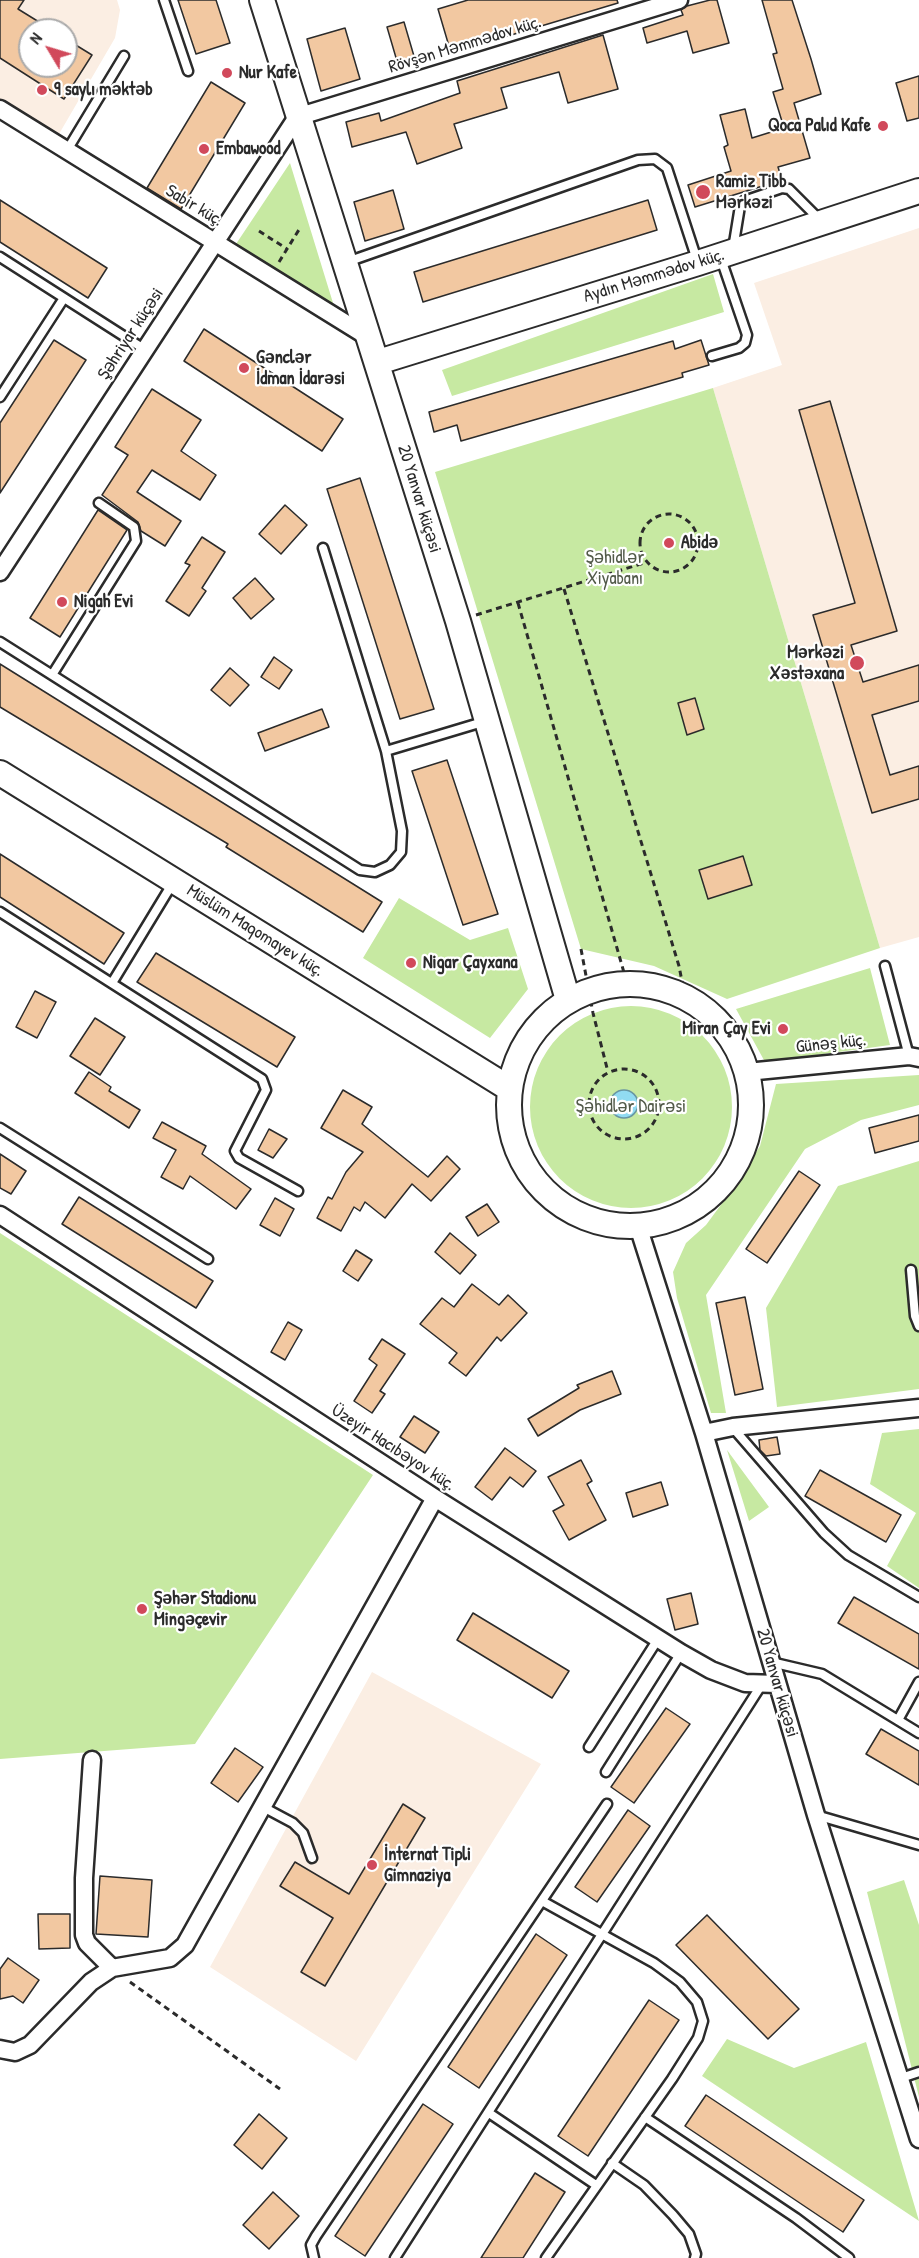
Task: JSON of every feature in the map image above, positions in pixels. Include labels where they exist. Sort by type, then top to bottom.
[{"type":"main road","name":"20 Yanvar küçəsi","points":[[262,0],[343,263],[458,621],[568,1000]]},
{"type":"main road","name":"Aydın Məmmədov küç.","points":[[388,359],[717,257],[919,191]]},
{"type":"main road","name":"Müslüm Maqomayev küç.","points":[[0,773],[510,1089]]},
{"type":"main road","points":[[627,983],[667,988],[685,997],[703,1007],[730,1036],[747,1072],[752,1112],[745,1143],[736,1165],[722,1184],[704,1200],[684,1213],[662,1222],[638,1226],[614,1225],[591,1220],[569,1210],[550,1196],[534,1179],[521,1158],[513,1136],[509,1113],[510,1089],[519,1057],[535,1029],[568,1000],[588,990],[627,983]]},
{"type":"street","name":"Rövşən Məmmədov küç.","points":[[297,117],[679,0]]},
{"type":"street","name":"Sabir küç.","points":[[0,109],[368,337]]},
{"type":"street","name":"Şəhriyar küçəsi","points":[[0,572],[297,117]]},
{"type":"street","name":"Günəş küç.","points":[[747,1072],[914,1057]]},
{"type":"street","name":"Üzeyir Hacıbəyov küç.","points":[[0,1215],[435,1498],[658,1639],[726,1677],[746,1683],[770,1684]]},
{"type":"street","name":"20 Yanvar küçəsi","points":[[638,1226],[704,1433],[771,1662],[770,1684],[816,1815],[898,2079],[919,2139]]},
{"type":"street","points":[[704,1433],[733,1427],[919,1408]]},
{"type":"street","points":[[1,2052],[15,2052],[30,2045],[91,1982],[112,1968],[170,1958],[180,1951],[435,1498]]},
{"type":"street","points":[[92,1761],[84,1878],[84,1935],[87,1943],[112,1968]]},
{"type":"lane","points":[[164,0],[188,71]]},
{"type":"lane","points":[[66,152],[124,56]]},
{"type":"lane","points":[[343,263],[638,160],[655,159],[667,168],[717,257],[747,334],[745,343],[739,348],[712,356]]},
{"type":"lane","points":[[717,257],[744,201],[782,188],[789,189],[822,222]]},
{"type":"lane","points":[[0,257],[144,349]]},
{"type":"lane","points":[[0,397],[64,298]]},
{"type":"lane","points":[[52,675],[136,541],[134,527],[99,503]]},
{"type":"lane","points":[[0,642],[360,870],[375,872],[390,865],[401,852],[402,831],[386,751],[323,548]]},
{"type":"lane","points":[[386,751],[487,721]]},
{"type":"lane","points":[[112,983],[174,881]]},
{"type":"lane","points":[[0,912],[262,1079],[266,1090],[235,1151],[240,1158],[298,1191]]},
{"type":"lane","points":[[885,966],[914,1057]]},
{"type":"lane","points":[[0,1128],[208,1259]]},
{"type":"lane","points":[[911,1270],[915,1316],[919,1326]]},
{"type":"lane","points":[[733,1427],[824,1533],[848,1555],[919,1597]]},
{"type":"lane","points":[[589,1747],[658,1639]]},
{"type":"lane","points":[[606,1772],[681,1653]]},
{"type":"lane","points":[[771,1662],[822,1674],[919,1733]]},
{"type":"lane","points":[[898,1720],[919,1682]]},
{"type":"lane","points":[[395,2258],[770,1684]]},
{"type":"lane","points":[[314,2258],[311,2245],[316,2236],[607,1804]]},
{"type":"lane","points":[[263,1807],[293,1823],[303,1833],[312,1858]]},
{"type":"lane","points":[[816,1815],[919,1845]]},
{"type":"lane","points":[[542,1901],[654,1963],[680,1982],[698,2002],[703,2021],[698,2038],[546,2258]]},
{"type":"lane","points":[[898,2079],[919,2072]]},
{"type":"lane","points":[[489,2113],[596,2185]]},
{"type":"lane","points":[[645,2117],[796,2218],[849,2258]]},
{"type":"lane","points":[[612,2163],[644,2185],[673,2215],[689,2234],[696,2254],[695,2258]]},
{"type":"path","points":[[269,276],[300,228]]},
{"type":"path","points":[[259,231],[287,249]]},
{"type":"path","points":[[670,514],[685,519],[692,525],[698,540],[698,548],[695,556],[684,568],[668,572],[653,567],[647,562],[642,555],[640,538],[648,524],[662,515],[670,514]]},
{"type":"path","points":[[458,621],[647,562]]},
{"type":"path","points":[[564,589],[679,966],[685,997]]},
{"type":"path","points":[[518,603],[627,983]]},
{"type":"path","points":[[581,949],[593,1013],[608,1072]]},
{"type":"path","points":[[628,1069],[638,1071],[653,1084],[658,1092],[658,1113],[648,1130],[640,1135],[630,1138],[610,1136],[595,1124],[589,1105],[590,1095],[600,1078],[608,1072],[628,1069]]},
{"type":"path","points":[[112,1968],[279,2090]]},
{"type":"shaded area","name":"9 saylı məktəb","points":[[0,0],[117,0],[120,10],[115,38],[52,146],[0,114]]},
{"type":"shaded area","name":"Mərkəzi Xəstəxana","points":[[919,228],[919,937],[880,948],[713,388],[782,365],[754,283]]},
{"type":"shaded area","name":"İnternat Tipli Gimnaziya","points":[[372,1672],[541,1764],[356,2061],[210,1967]]},
{"type":"green space","points":[[290,163],[341,329],[226,259]]},
{"type":"green space","points":[[713,274],[724,312],[452,396],[442,370]]},
{"type":"green space","name":"Şəhidlər Xiyabanı","points":[[713,388],[880,948],[727,999],[654,966],[581,949],[435,472]]},
{"type":"green space","points":[[399,898],[470,940],[508,928],[528,989],[490,1038],[363,958]]},
{"type":"green space","points":[[870,968],[890,1045],[765,1062],[736,1009]]},
{"type":"green space","name":"Şəhidlər Dairəsi","points":[[631,1006],[651,1008],[678,1018],[695,1029],[709,1043],[724,1069],[730,1087],[732,1107],[730,1127],[720,1154],[709,1171],[695,1185],[669,1200],[651,1206],[631,1208],[611,1206],[584,1196],[567,1185],[553,1171],[538,1145],[532,1127],[530,1107],[532,1087],[542,1060],[553,1043],[567,1029],[593,1014],[611,1008]]},
{"type":"green space","points":[[919,1075],[919,1105],[861,1120],[805,1149],[706,1295],[726,1413],[711,1413],[677,1298],[673,1272],[686,1243],[706,1225],[760,1146],[776,1084]]},
{"type":"green space","points":[[919,1161],[919,1389],[777,1407],[766,1308],[838,1186]]},
{"type":"green space","name":"Şəhər Stadionu Mingəçevir","points":[[0,1233],[373,1475],[195,1744],[0,1759]]},
{"type":"green space","points":[[919,1429],[919,1588],[887,1566],[916,1513],[870,1484],[882,1433]]},
{"type":"green space","points":[[727,1450],[769,1507],[749,1521]]},
{"type":"green space","points":[[904,1880],[919,1925],[919,2097],[867,1892]]},
{"type":"green space","points":[[727,2039],[794,2068],[866,2042],[919,2221],[702,2076]]},
{"type":"water","points":[[624,1090],[634,1094],[638,1104],[634,1114],[624,1118],[614,1114],[610,1104],[614,1094]]},
{"type":"building","points":[[0,0],[24,0],[18,9],[33,18],[18,18],[18,70],[0,58]]},
{"type":"building","points":[[178,0],[216,0],[230,43],[196,54]]},
{"type":"building","points":[[468,0],[617,0],[618,3],[451,53],[438,9]]},
{"type":"building","points":[[717,0],[729,43],[693,53],[687,31],[647,43],[643,28],[683,15],[681,10],[687,6]]},
{"type":"building","points":[[762,0],[792,0],[811,59],[821,94],[794,103],[810,158],[778,167],[782,180],[695,207],[688,185],[731,171],[724,147],[728,145],[720,115],[745,109],[752,138],[784,128],[773,92],[783,89],[773,54],[777,53]]},
{"type":"building","points":[[404,22],[416,63],[399,68],[387,27]]},
{"type":"building","points":[[345,28],[360,79],[321,91],[307,39]]},
{"type":"building","points":[[603,35],[618,89],[568,103],[559,72],[501,88],[507,108],[454,124],[462,148],[417,164],[406,132],[352,147],[346,122],[379,113],[381,121],[460,93],[457,81]]},
{"type":"building","points":[[78,46],[92,55],[78,77]]},
{"type":"building","points":[[919,76],[919,118],[907,121],[896,83]]},
{"type":"building","points":[[31,78],[77,78],[64,99]]},
{"type":"building","points":[[211,82],[245,103],[181,209],[147,188]]},
{"type":"building","points":[[393,190],[404,229],[365,241],[354,202]]},
{"type":"building","points":[[0,200],[107,268],[88,298],[0,242]]},
{"type":"building","points":[[648,200],[657,230],[423,302],[414,272]]},
{"type":"building","points":[[204,329],[343,419],[322,451],[184,361]]},
{"type":"building","points":[[54,340],[86,360],[0,493],[0,423]]},
{"type":"building","points":[[701,340],[709,365],[682,373],[683,377],[461,441],[457,425],[434,432],[429,412],[673,341],[675,349]]},
{"type":"building","points":[[152,389],[201,420],[181,451],[216,475],[200,500],[152,470],[137,492],[181,521],[165,546],[141,531],[138,522],[102,495],[128,455],[115,447]]},
{"type":"building","points":[[830,401],[897,631],[851,645],[863,682],[919,665],[919,701],[872,715],[890,775],[919,766],[919,799],[872,813],[813,615],[855,603],[799,410]]},
{"type":"building","points":[[360,478],[434,709],[400,719],[327,489]]},
{"type":"building","points":[[285,505],[307,525],[281,554],[259,534]]},
{"type":"building","points":[[98,510],[127,530],[60,637],[30,618]]},
{"type":"building","points":[[202,537],[225,552],[202,588],[206,591],[189,616],[166,601],[190,565],[185,563]]},
{"type":"building","points":[[255,578],[274,599],[251,619],[233,598]]},
{"type":"building","points":[[274,657],[292,670],[279,689],[261,677]]},
{"type":"building","points":[[0,664],[382,902],[363,932],[226,847],[228,844],[0,707]]},
{"type":"building","points":[[230,668],[249,685],[230,706],[211,690]]},
{"type":"building","points":[[695,698],[704,729],[687,735],[678,703]]},
{"type":"building","points":[[322,709],[329,727],[265,751],[258,733]]},
{"type":"building","points":[[447,760],[498,914],[463,925],[412,771]]},
{"type":"building","points":[[0,854],[124,933],[104,964],[0,897]]},
{"type":"building","points":[[743,856],[752,885],[708,899],[699,870]]},
{"type":"building","points":[[156,953],[295,1037],[277,1067],[137,982]]},
{"type":"building","points":[[35,991],[56,1002],[37,1038],[16,1027]]},
{"type":"building","points":[[95,1018],[125,1037],[100,1075],[70,1056]]},
{"type":"building","points":[[89,1072],[111,1087],[109,1091],[140,1110],[129,1128],[75,1093]]},
{"type":"building","points":[[343,1090],[372,1107],[362,1124],[428,1177],[447,1156],[460,1169],[431,1201],[412,1184],[385,1218],[365,1202],[360,1211],[354,1207],[341,1231],[317,1218],[328,1197],[332,1199],[346,1172],[363,1152],[321,1128]]},
{"type":"building","points":[[919,1115],[919,1141],[875,1153],[869,1128]]},
{"type":"building","points":[[162,1122],[206,1146],[202,1154],[251,1189],[236,1209],[190,1176],[183,1189],[161,1177],[176,1150],[153,1138]]},
{"type":"building","points":[[269,1129],[287,1139],[273,1158],[258,1150]]},
{"type":"building","points":[[0,1154],[26,1171],[11,1194],[0,1188]]},
{"type":"building","points":[[799,1171],[820,1185],[767,1263],[746,1249]]},
{"type":"building","points":[[79,1197],[213,1281],[196,1308],[62,1224]]},
{"type":"building","points":[[275,1198],[294,1209],[280,1236],[260,1225]]},
{"type":"building","points":[[487,1204],[499,1222],[478,1236],[466,1217]]},
{"type":"building","points":[[450,1233],[476,1255],[460,1274],[435,1252]]},
{"type":"building","points":[[356,1250],[372,1260],[358,1281],[343,1271]]},
{"type":"building","points":[[472,1284],[499,1305],[508,1295],[527,1313],[501,1341],[497,1337],[466,1376],[449,1363],[457,1353],[420,1324],[442,1298],[454,1307]]},
{"type":"building","points":[[745,1297],[763,1389],[735,1395],[716,1303]]},
{"type":"building","points":[[288,1322],[302,1330],[285,1360],[271,1352]]},
{"type":"building","points":[[382,1339],[405,1354],[380,1391],[385,1394],[372,1413],[354,1401],[377,1365],[369,1359]]},
{"type":"building","points":[[612,1371],[621,1394],[580,1410],[538,1436],[528,1419],[579,1388],[577,1385]]},
{"type":"building","points":[[414,1416],[439,1432],[425,1453],[400,1437]]},
{"type":"building","points":[[777,1437],[780,1454],[766,1456],[760,1450],[759,1440]]},
{"type":"building","points":[[505,1448],[536,1471],[523,1487],[510,1477],[492,1500],[475,1487]]},
{"type":"building","points":[[581,1460],[592,1481],[587,1484],[606,1520],[569,1540],[553,1511],[564,1505],[548,1477]]},
{"type":"building","points":[[820,1470],[901,1515],[886,1542],[805,1496]]},
{"type":"building","points":[[661,1482],[668,1505],[633,1517],[626,1493]]},
{"type":"building","points":[[691,1593],[698,1624],[675,1630],[667,1599]]},
{"type":"building","points":[[854,1597],[919,1634],[919,1669],[838,1623]]},
{"type":"building","points":[[473,1613],[569,1671],[552,1698],[457,1640]]},
{"type":"building","points":[[666,1708],[690,1724],[634,1803],[611,1787]]},
{"type":"building","points":[[881,1729],[919,1751],[919,1785],[866,1754]]},
{"type":"building","points":[[235,1748],[263,1767],[238,1802],[211,1783]]},
{"type":"building","points":[[403,1804],[425,1818],[325,1986],[301,1972],[333,1918],[280,1886],[295,1862],[349,1894]]},
{"type":"building","points":[[628,1810],[650,1826],[597,1902],[575,1887]]},
{"type":"building","points":[[100,1876],[152,1880],[148,1937],[96,1934]]},
{"type":"building","points":[[38,1914],[70,1914],[70,1948],[39,1949]]},
{"type":"building","points":[[707,1915],[799,2009],[768,2039],[676,1945]]},
{"type":"building","points":[[536,1934],[567,1955],[479,2088],[448,2067]]},
{"type":"building","points":[[8,1958],[39,1980],[23,2003],[13,1996],[0,1999],[0,1969]]},
{"type":"building","points":[[649,2000],[679,2020],[588,2156],[558,2136]]},
{"type":"building","points":[[706,2095],[864,2200],[843,2232],[685,2126]]},
{"type":"building","points":[[423,2104],[453,2124],[365,2256],[335,2236]]},
{"type":"building","points":[[259,2114],[287,2138],[262,2169],[234,2145]]},
{"type":"building","points":[[535,2173],[565,2192],[523,2258],[481,2258]]},
{"type":"building","points":[[273,2192],[299,2216],[269,2249],[243,2225]]},
{"type":"place","name":"Nur Kafe","points":[[227,73]]},
{"type":"place","name":"9 saylı məktəb","points":[[42,90]]},
{"type":"place","name":"Qoca Palıd Kafe","points":[[883,126]]},
{"type":"place","name":"Embawood","points":[[204,149]]},
{"type":"place","name":"Ramiz Tibb Mərkəzi","points":[[703,192]]},
{"type":"place","name":"Gənclər İdman İdarəsi","points":[[244,368]]},
{"type":"place","name":"Abidə","points":[[669,543]]},
{"type":"place","name":"Nigah Evi","points":[[62,602]]},
{"type":"place","name":"Mərkəzi Xəstəxana","points":[[857,663]]},
{"type":"place","name":"Nigar Çayxana","points":[[411,963]]},
{"type":"place","name":"Miran Çay Evi","points":[[783,1029]]},
{"type":"place","name":"Şəhər Stadionu Mingəçevir","points":[[142,1609]]},
{"type":"place","name":"İnternat Tipli Gimnaziya","points":[[372,1865]]}]
